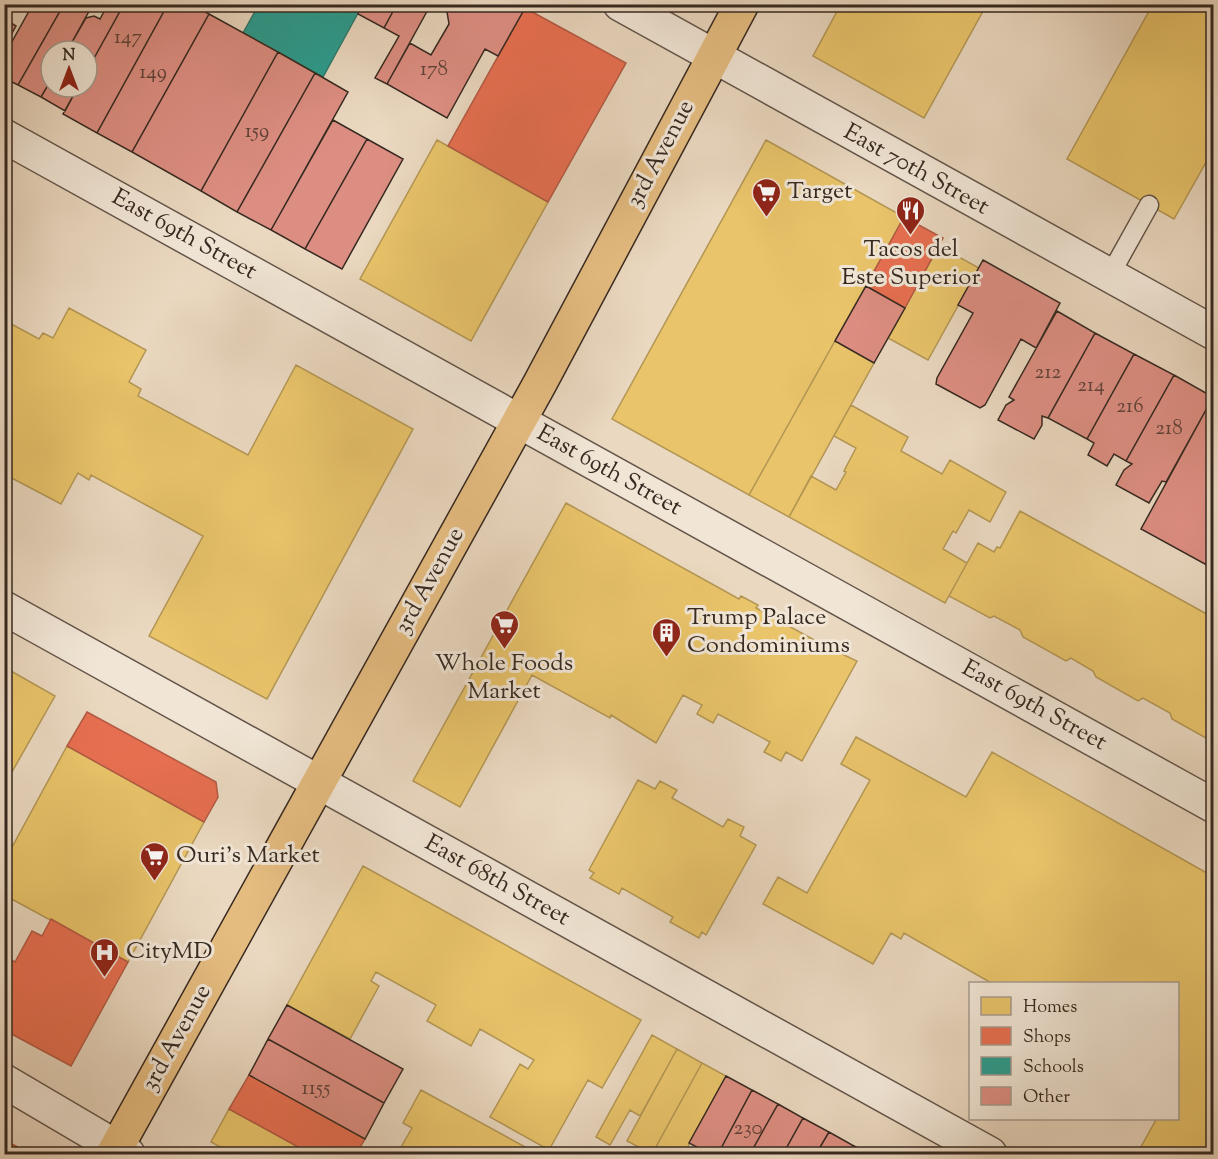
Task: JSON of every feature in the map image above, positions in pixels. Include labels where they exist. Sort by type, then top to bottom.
[{"type":"main road","name":"3rd Avenue","points":[[119,1152],[318,782],[519,420],[742,4]]},
{"type":"street","name":"East 70th Street","points":[[620,4],[1214,333]]},
{"type":"street","name":"East 69th Street","points":[[4,136],[1214,806]]},
{"type":"street","name":"East 68th Street","points":[[4,608],[990,1155]]},
{"type":"street","points":[[4,1081],[119,1152]]},
{"type":"lane","points":[[1110,275],[1149,205]]},
{"type":"building: Homes","points":[[841,4],[987,4],[924,118],[813,56]]},
{"type":"building: Homes","points":[[1153,4],[1214,4],[1214,148],[1174,219],[1067,159]]},
{"type":"building: Homes","points":[[437,140],[548,202],[471,341],[360,279]]},
{"type":"building: Homes","points":[[766,140],[904,217],[749,495],[612,419]]},
{"type":"building: Homes","points":[[939,246],[979,268],[928,360],[888,338]]},
{"type":"building: Homes","points":[[69,308],[146,350],[129,382],[141,389],[138,396],[248,455],[296,365],[413,429],[267,699],[149,636],[203,536],[91,475],[89,480],[78,473],[61,504],[4,474],[4,320],[39,339],[43,333],[53,338]]},
{"type":"building: Homes","points":[[835,341],[874,363],[789,517],[749,495]]},
{"type":"building: Homes","points":[[851,405],[908,437],[901,451],[942,474],[950,460],[1006,492],[990,522],[969,510],[956,533],[953,531],[943,549],[967,563],[945,603],[789,517],[811,476],[836,490],[846,472],[844,471],[856,448],[834,436]]},
{"type":"building: Homes","name":"Trump Palace Condominiums","points":[[566,503],[739,599],[741,596],[758,605],[756,608],[827,647],[857,661],[802,761],[786,752],[781,761],[764,752],[770,742],[718,714],[713,723],[697,714],[702,705],[683,695],[656,743],[611,715],[610,718],[532,675],[460,807],[413,781]]},
{"type":"building: Homes","points":[[1020,511],[1214,618],[1213,742],[1172,719],[1170,713],[1143,698],[1138,701],[1096,677],[1093,671],[1071,658],[1066,661],[1023,637],[1020,630],[994,616],[990,618],[949,596],[978,543],[994,552],[997,547],[1000,548]]},
{"type":"building: Homes","points":[[4,667],[55,696],[4,786]]},
{"type":"building: Homes","points":[[856,737],[966,797],[992,752],[1214,877],[1214,1154],[1137,1154],[1156,1120],[1179,1120],[1179,982],[990,982],[904,933],[901,939],[891,933],[873,964],[763,904],[778,877],[807,893],[870,780],[841,764]]},
{"type":"building: Homes","points":[[67,746],[204,822],[128,962],[4,895],[4,862]]},
{"type":"building: Homes","points":[[638,780],[655,789],[660,781],[677,790],[672,798],[723,827],[728,819],[744,827],[740,836],[756,845],[706,935],[702,932],[699,938],[670,922],[673,917],[622,888],[619,894],[590,878],[594,873],[589,870]]},
{"type":"building: Homes","points":[[363,866],[641,1020],[602,1088],[588,1080],[549,1150],[490,1117],[520,1064],[528,1069],[534,1060],[480,1029],[471,1046],[427,1021],[436,1005],[376,972],[371,981],[379,986],[350,1039],[287,1005]]},
{"type":"building: Homes","points":[[652,1035],[677,1049],[640,1116],[630,1110],[610,1145],[596,1137]]},
{"type":"building: Homes","points":[[677,1049],[702,1063],[652,1154],[627,1141]]},
{"type":"building: Homes","points":[[702,1063],[726,1076],[684,1154],[652,1154]]},
{"type":"building: Homes","points":[[421,1090],[527,1148],[523,1154],[397,1154],[412,1128],[403,1123]]},
{"type":"building: Homes","points":[[229,1109],[311,1154],[233,1154],[211,1142]]},
{"type":"building: Shops","points":[[525,8],[626,63],[548,202],[448,146]]},
{"type":"building: Shops","points":[[904,217],[943,238],[905,308],[866,286]]},
{"type":"building: Shops","points":[[87,712],[216,782],[218,797],[204,822],[67,746]]},
{"type":"building: Shops","points":[[51,919],[128,962],[71,1066],[4,1030],[4,956],[15,962],[32,931],[42,936]]},
{"type":"building: Shops","points":[[249,1075],[365,1139],[356,1154],[311,1154],[229,1109]]},
{"type":"building: Shops","points":[[4,1140],[22,1149],[19,1154],[4,1154]]},
{"type":"building: Schools","points":[[259,4],[363,4],[323,77],[243,33]]},
{"type":"building: Other","points":[[4,4],[13,4],[5,19],[16,26],[4,47]]},
{"type":"building: Other","points":[[33,4],[63,6],[44,39],[39,39],[39,48],[18,85],[4,78],[4,56]]},
{"type":"building: Other","points":[[64,4],[93,4],[74,39],[44,39]]},
{"type":"building: Other","points":[[108,4],[124,4],[99,49],[99,39],[74,39],[86,18],[94,16],[100,19]]},
{"type":"building: Other","points":[[124,4],[168,4],[97,133],[63,114],[71,99],[99,99],[99,49]]},
{"type":"building: Other","points":[[168,4],[192,4],[209,14],[132,152],[97,133]]},
{"type":"building: Other","points":[[363,4],[397,4],[384,28],[358,14]]},
{"type":"building: Other","points":[[397,4],[431,4],[387,84],[375,78],[399,36],[384,28]]},
{"type":"building: Other","points":[[433,4],[519,4],[525,8],[498,56],[485,49],[447,118],[387,84],[410,43],[431,55],[449,24],[447,12]]},
{"type":"building: Other","points":[[209,14],[278,52],[201,191],[132,152]]},
{"type":"building: Other","points":[[39,48],[39,96],[18,85]]},
{"type":"building: Other","points":[[278,52],[315,73],[237,212],[201,191]]},
{"type":"building: Other","points":[[315,73],[348,92],[271,230],[237,212]]},
{"type":"building: Other","points":[[44,99],[72,99],[65,111]]},
{"type":"building: Other","points":[[333,120],[367,139],[305,249],[271,230]]},
{"type":"building: Other","points":[[367,139],[403,159],[342,269],[305,249]]},
{"type":"building: Other","points":[[983,260],[1060,303],[1036,348],[1021,339],[985,405],[980,408],[936,384],[937,378],[973,313],[958,305]]},
{"type":"building: Other","points":[[866,286],[905,308],[874,363],[835,341]]},
{"type":"building: Other","points":[[1057,311],[1095,333],[1048,418],[1042,416],[1042,425],[1034,439],[998,420],[1006,405],[1014,400],[1009,397]]},
{"type":"building: Other","points":[[1095,333],[1134,354],[1087,439],[1048,418]]},
{"type":"building: Other","points":[[1134,354],[1174,375],[1126,461],[1114,454],[1107,466],[1088,455],[1094,443],[1087,439]]},
{"type":"building: Other","points":[[1174,375],[1213,397],[1166,482],[1162,481],[1149,503],[1116,485],[1124,470],[1132,464],[1126,461]]},
{"type":"building: Other","points":[[1214,398],[1214,569],[1141,529]]},
{"type":"building: Other","points":[[287,1005],[403,1069],[384,1103],[268,1039]]},
{"type":"building: Other","points":[[268,1039],[384,1103],[365,1139],[249,1075]]},
{"type":"building: Other","points":[[726,1076],[752,1090],[718,1154],[710,1154],[689,1143]]},
{"type":"building: Other","points":[[752,1090],[778,1104],[750,1154],[718,1154]]},
{"type":"building: Other","points":[[778,1104],[803,1118],[783,1154],[750,1154]]},
{"type":"building: Other","points":[[803,1118],[829,1132],[816,1154],[783,1154]]},
{"type":"building: Other","points":[[829,1132],[854,1146],[849,1154],[816,1154]]},
{"type":"building: Other","points":[[854,1146],[870,1154],[849,1154]]},
{"type":"building: Other","points":[[527,1148],[538,1154],[523,1154]]},
{"type":"place","name":"Target","points":[[766,218]]},
{"type":"place","name":"Tacos del Este Superior","points":[[911,236]]},
{"type":"place","name":"Whole Foods Market","points":[[504,650]]},
{"type":"place","name":"Trump Palace Condominiums","points":[[666,658]]},
{"type":"place","name":"Ouri's Market","points":[[155,882]]},
{"type":"place","name":"CityMD","points":[[105,978]]}]
